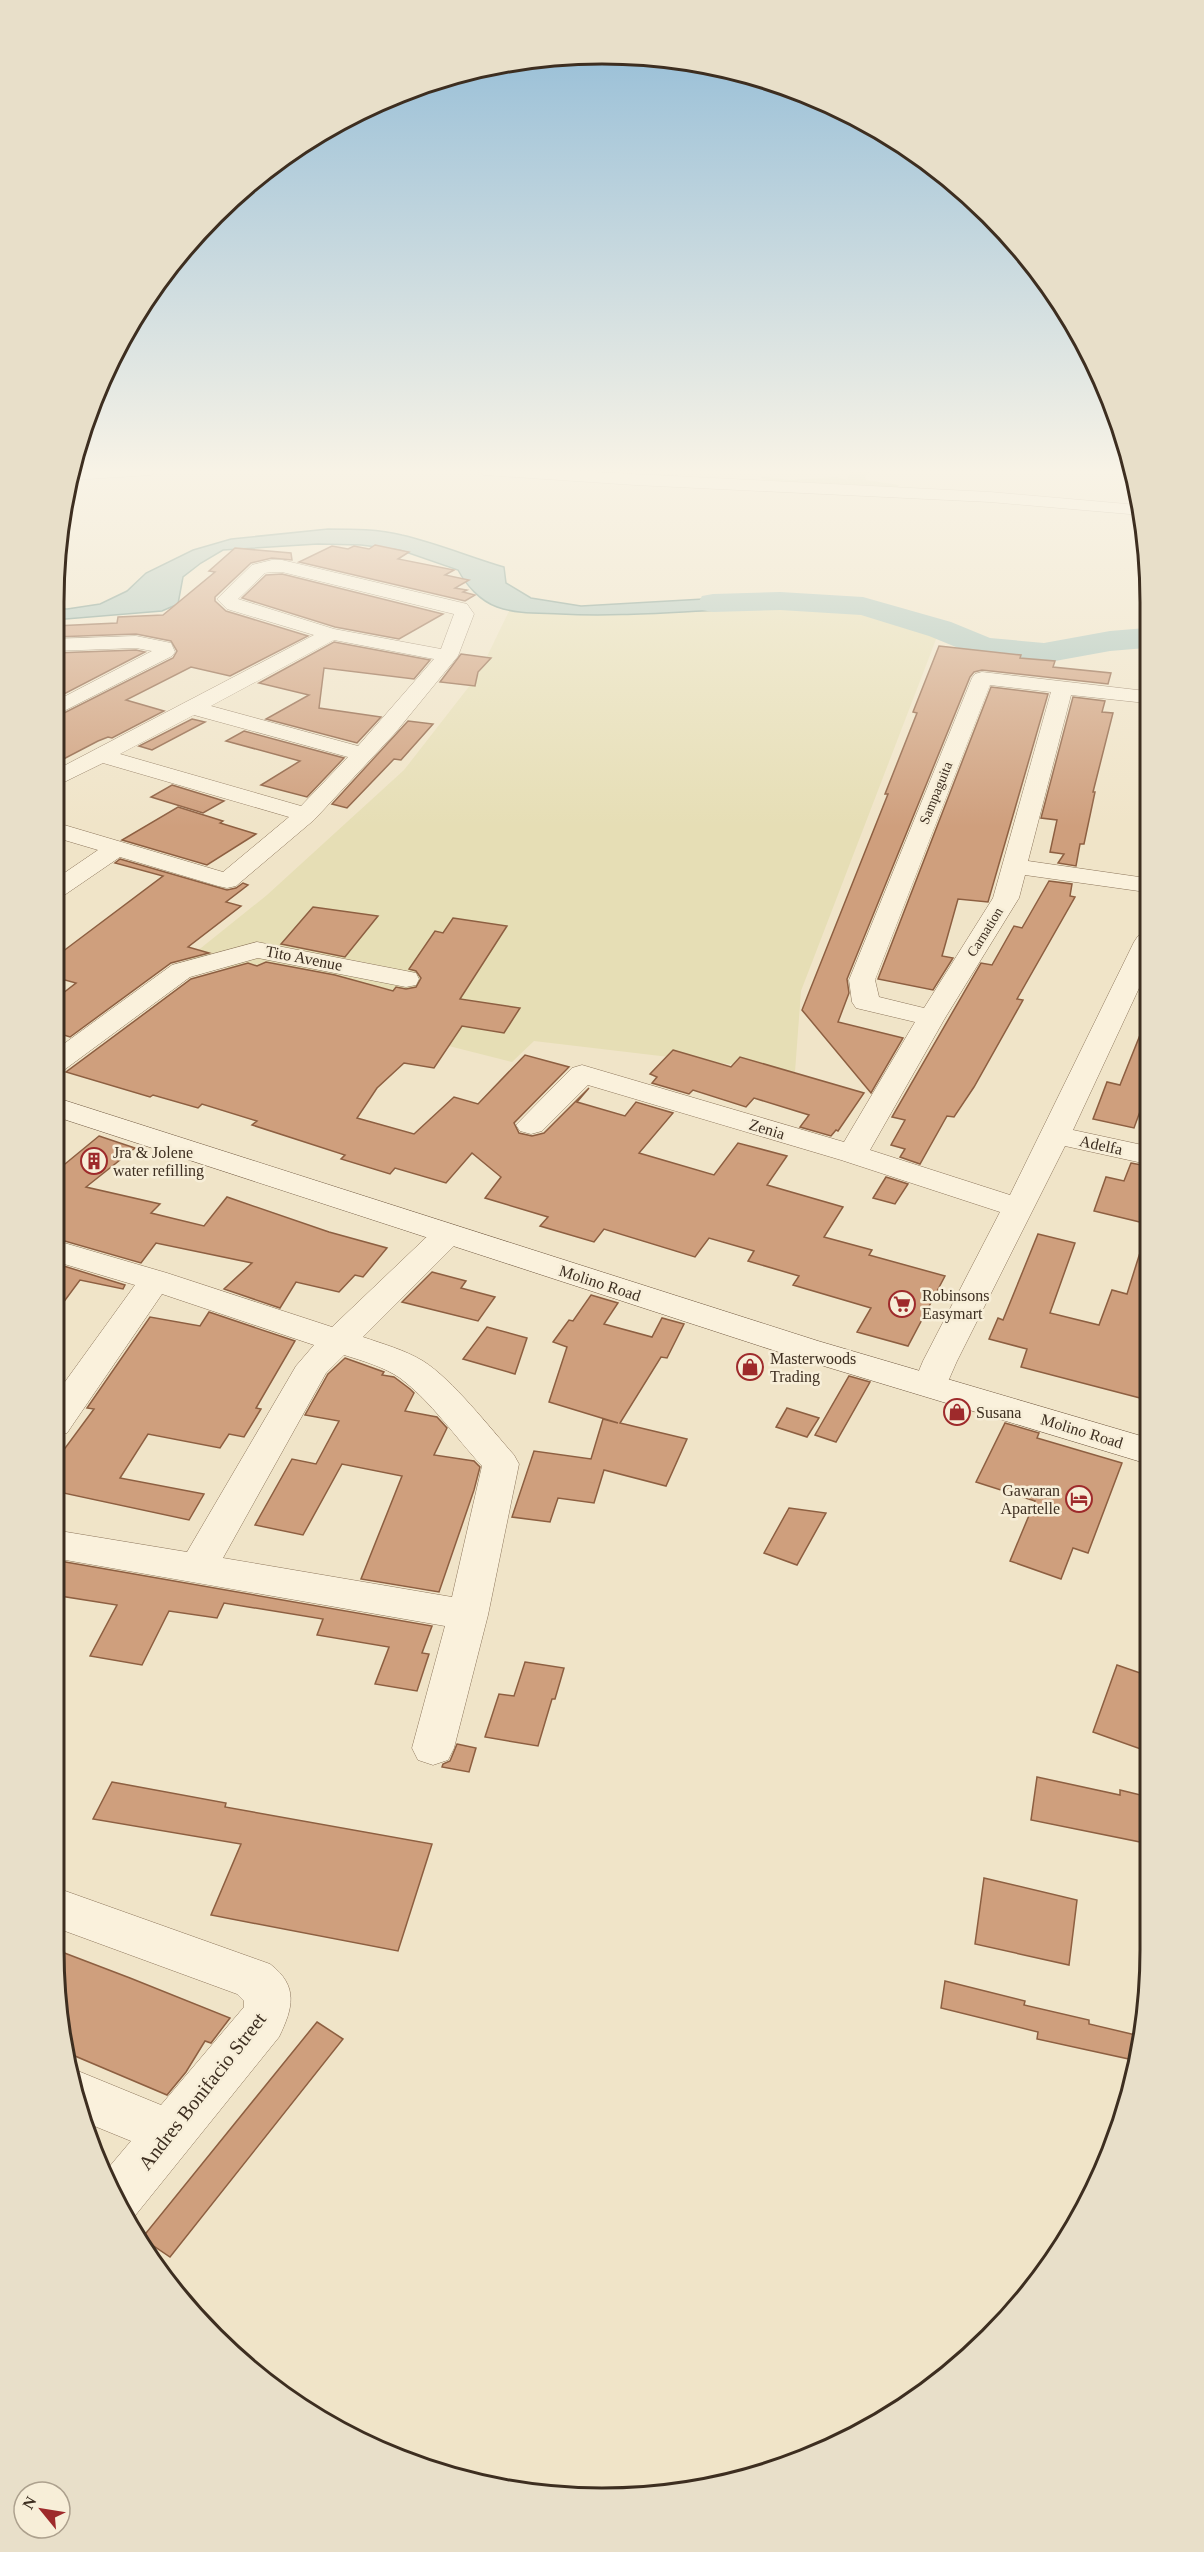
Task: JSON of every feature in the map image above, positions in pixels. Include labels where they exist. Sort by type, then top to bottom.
[{"type":"street","points":[[238,589],[227,599],[234,606],[331,634],[448,656]]},
{"type":"street","points":[[64,832],[227,882],[306,815],[387,728],[448,656],[464,614],[460,608],[380,589]]},
{"type":"street","points":[[64,775],[331,634]]},
{"type":"street","points":[[64,645],[148,642],[164,647],[165,652],[64,705]]},
{"type":"street","name":"Sampaguita","points":[[931,1018],[866,1002],[862,980],[982,678],[1140,696]]},
{"type":"street","name":"Carnation","points":[[852,1154],[931,1018],[1006,898],[1063,687]]},
{"type":"street","points":[[191,707],[362,754]]},
{"type":"street","points":[[100,755],[306,815]]},
{"type":"street","points":[[64,884],[115,849]]},
{"type":"street","points":[[1014,866],[1140,884]]},
{"type":"street","name":"Tito Avenue","points":[[64,1057],[181,971],[257,950],[406,979]]},
{"type":"street","points":[[931,1385],[940,1361],[1056,1135],[1140,957]]},
{"type":"street","name":"Zenia","points":[[531,1125],[582,1074],[852,1154],[1019,1208]]},
{"type":"street","name":"Molino Road","points":[[64,1110],[806,1349],[1140,1449]]},
{"type":"street","name":"Adelfa","points":[[1056,1135],[1140,1153]]},
{"type":"street","points":[[197,1569],[313,1366],[447,1234]]},
{"type":"street","points":[[64,1253],[155,1280],[386,1357],[411,1370],[438,1394],[501,1464],[468,1615],[433,1748]]},
{"type":"street","points":[[64,1410],[155,1280]]},
{"type":"street","points":[[64,1546],[468,1615]]},
{"type":"street","name":"Andres Bonifacio Street","points":[[64,1911],[254,1979],[264,1986],[269,1996],[268,2009],[262,2021],[122,2192]]},
{"type":"street","points":[[86,2098],[170,2133]]},
{"type":"shaded area","points":[[780,601],[863,606],[940,629],[801,991],[795,1072],[534,1041],[512,1062],[303,1009],[326,987],[186,960],[267,895],[404,770],[478,675],[511,607],[591,610]]},
{"type":"water","points":[[129,589],[181,589],[178,604],[162,611],[64,619],[64,609],[100,604]]},
{"type":"water","points":[[471,589],[516,589],[531,598],[581,606],[721,598],[789,597],[780,609],[588,615],[520,612],[497,607],[479,597]]},
{"type":"building","points":[[194,589],[223,589],[215,597],[215,601],[226,611],[308,636],[230,676],[191,667],[126,700],[164,711],[112,738],[108,737],[98,741],[64,759],[64,713],[173,658],[177,651],[171,641],[136,634],[64,637],[64,626],[117,623],[118,617],[163,615]]},
{"type":"building","points":[[251,589],[343,589],[443,614],[399,639],[335,627],[242,598]]},
{"type":"building","points":[[414,589],[462,589],[467,590],[463,592],[475,595],[465,601]]},
{"type":"building","points":[[334,642],[430,660],[414,679],[324,668],[319,708],[381,717],[357,743],[266,719],[309,695],[259,683]]},
{"type":"building","points":[[939,646],[1021,655],[1020,658],[1055,661],[1053,667],[1111,673],[1108,684],[982,670],[974,672],[970,677],[847,979],[849,993],[838,1022],[903,1038],[871,1093],[802,1010],[888,794],[885,794],[917,713],[913,712]]},
{"type":"building","points":[[136,650],[145,652],[64,694],[64,653]]},
{"type":"building","points":[[461,654],[491,658],[478,672],[475,686],[440,682]]},
{"type":"building","points":[[991,687],[1048,694],[988,902],[958,899],[942,956],[953,958],[933,990],[878,979]]},
{"type":"building","points":[[1073,697],[1105,701],[1102,712],[1113,713],[1093,792],[1095,792],[1084,844],[1080,844],[1076,866],[1058,863],[1064,854],[1050,852],[1057,820],[1041,818]]},
{"type":"building","points":[[192,719],[205,722],[152,750],[139,746]]},
{"type":"building","points":[[408,721],[433,724],[401,760],[394,759],[347,808],[332,804]]},
{"type":"building","points":[[244,731],[344,758],[307,797],[261,785],[300,761],[226,741]]},
{"type":"building","points":[[172,785],[224,801],[203,813],[151,797]]},
{"type":"building","points":[[178,807],[256,834],[207,865],[122,840]]},
{"type":"building","points":[[120,859],[227,890],[243,883],[248,885],[226,902],[241,906],[188,947],[209,953],[171,963],[70,1037],[64,1035],[64,992],[76,983],[64,980],[64,950],[163,876],[115,863]]},
{"type":"building","points":[[1049,881],[1072,884],[1070,896],[1075,897],[1017,999],[1023,1000],[974,1087],[954,1117],[947,1116],[920,1164],[900,1157],[905,1149],[891,1145],[905,1120],[892,1117],[981,963],[992,965],[1014,926],[1022,928]]},
{"type":"building","points":[[313,907],[378,916],[345,957],[281,944]]},
{"type":"building","points":[[453,918],[507,926],[460,999],[520,1008],[504,1033],[462,1026],[434,1068],[404,1063],[377,1088],[357,1118],[414,1134],[454,1097],[478,1104],[525,1055],[569,1067],[514,1123],[519,1133],[532,1136],[544,1133],[589,1088],[577,1102],[625,1116],[636,1102],[673,1113],[639,1153],[714,1175],[738,1143],[787,1156],[767,1185],[843,1207],[824,1237],[872,1250],[869,1255],[945,1276],[908,1346],[857,1332],[871,1308],[793,1285],[799,1276],[748,1261],[754,1251],[709,1238],[695,1257],[604,1229],[594,1242],[540,1226],[548,1217],[485,1198],[501,1177],[472,1153],[446,1183],[395,1168],[390,1174],[341,1159],[345,1155],[252,1125],[257,1121],[202,1104],[198,1108],[153,1095],[150,1097],[66,1072],[191,979],[248,963],[257,966],[266,962],[335,975],[393,991],[396,987],[406,989],[416,987],[421,978],[416,971],[409,969],[435,931],[443,933]]},
{"type":"building","points":[[1140,1035],[1140,1112],[1134,1128],[1093,1119],[1107,1082],[1120,1085]]},
{"type":"building","points":[[673,1050],[731,1067],[740,1057],[864,1093],[838,1131],[836,1130],[831,1136],[800,1127],[809,1115],[754,1098],[746,1107],[693,1090],[689,1094],[652,1083],[657,1077],[650,1074]]},
{"type":"building","points":[[99,1136],[135,1148],[86,1187],[160,1204],[151,1213],[204,1226],[227,1197],[329,1232],[387,1248],[363,1277],[355,1275],[339,1292],[296,1282],[280,1308],[224,1289],[252,1263],[156,1243],[141,1263],[64,1241],[64,1165]]},
{"type":"building","points":[[1131,1163],[1140,1165],[1140,1222],[1094,1211],[1106,1177],[1124,1181]]},
{"type":"building","points":[[886,1177],[908,1184],[895,1204],[873,1198]]},
{"type":"building","points":[[1038,1234],[1075,1243],[1050,1313],[1099,1325],[1112,1290],[1127,1294],[1140,1253],[1140,1398],[1021,1367],[1027,1349],[989,1339],[998,1318],[1003,1320]]},
{"type":"building","points":[[64,1266],[125,1285],[123,1289],[80,1280],[64,1302]]},
{"type":"building","points":[[432,1272],[466,1281],[461,1288],[495,1297],[478,1321],[402,1302]]},
{"type":"building","points":[[591,1295],[618,1303],[604,1324],[652,1337],[662,1318],[684,1324],[667,1358],[661,1357],[620,1423],[687,1439],[666,1486],[604,1470],[594,1503],[558,1498],[550,1522],[512,1517],[534,1451],[591,1459],[603,1419],[618,1423],[549,1402],[567,1347],[553,1342],[569,1320],[573,1321]]},
{"type":"building","points":[[209,1312],[295,1341],[256,1408],[261,1409],[244,1437],[229,1434],[220,1448],[148,1434],[120,1478],[204,1494],[189,1520],[64,1493],[64,1450],[94,1409],[87,1408],[150,1317],[200,1326]]},
{"type":"building","points":[[487,1327],[527,1338],[515,1374],[463,1359]]},
{"type":"building","points":[[345,1358],[384,1372],[382,1375],[394,1377],[410,1389],[414,1393],[405,1411],[437,1417],[447,1428],[434,1455],[474,1461],[480,1467],[439,1592],[361,1579],[402,1476],[342,1464],[303,1535],[255,1525],[292,1459],[316,1464],[339,1421],[305,1415],[328,1374]]},
{"type":"building","points":[[849,1376],[870,1382],[836,1442],[815,1435]]},
{"type":"building","points":[[787,1408],[819,1418],[807,1437],[776,1427]]},
{"type":"building","points":[[1005,1423],[1039,1433],[1037,1438],[1122,1463],[1088,1553],[1073,1548],[1061,1579],[1010,1561],[1035,1501],[976,1482]]},
{"type":"building","points":[[789,1508],[826,1513],[797,1565],[764,1553]]},
{"type":"building","points":[[64,1562],[432,1626],[422,1653],[429,1654],[417,1691],[375,1684],[389,1647],[317,1635],[323,1619],[224,1603],[217,1618],[169,1611],[142,1665],[90,1656],[117,1605],[64,1597]]},
{"type":"building","points":[[525,1662],[564,1668],[538,1746],[485,1737],[499,1694],[514,1696]]},
{"type":"building","points":[[1117,1665],[1140,1673],[1140,1749],[1093,1732]]},
{"type":"building","points":[[457,1744],[476,1748],[469,1772],[442,1767],[450,1761]]},
{"type":"building","points":[[1037,1777],[1120,1795],[1120,1790],[1140,1795],[1140,1842],[1031,1820]]},
{"type":"building","points":[[112,1782],[226,1803],[225,1807],[432,1844],[398,1951],[211,1915],[241,1844],[93,1819]]},
{"type":"building","points":[[984,1878],[1077,1900],[1069,1965],[975,1944]]},
{"type":"building","points":[[64,1953],[230,2018],[211,2043],[205,2041],[186,2072],[167,2095],[75,2056],[69,2020]]},
{"type":"building","points":[[945,1981],[1025,2001],[1024,2005],[1089,2020],[1089,2024],[1133,2034],[1128,2059],[1037,2039],[1038,2032],[941,2008]]},
{"type":"building","points":[[317,2022],[343,2039],[170,2257],[153,2245],[146,2233]]},
{"type":"waterway","points":[[713,603],[780,601],[863,606],[940,629],[984,647],[1044,653],[1110,641],[1140,638]]},
{"type":"place","name":"Jra & Jolene water refilling","points":[[94,1161]]},
{"type":"place","name":"Robinsons Easymart","points":[[902,1304]]},
{"type":"place","name":"Masterwoods Trading","points":[[750,1367]]},
{"type":"place","name":"Susana","points":[[957,1412]]},
{"type":"place","name":"Gawaran Apartelle","points":[[1079,1499]]}]
